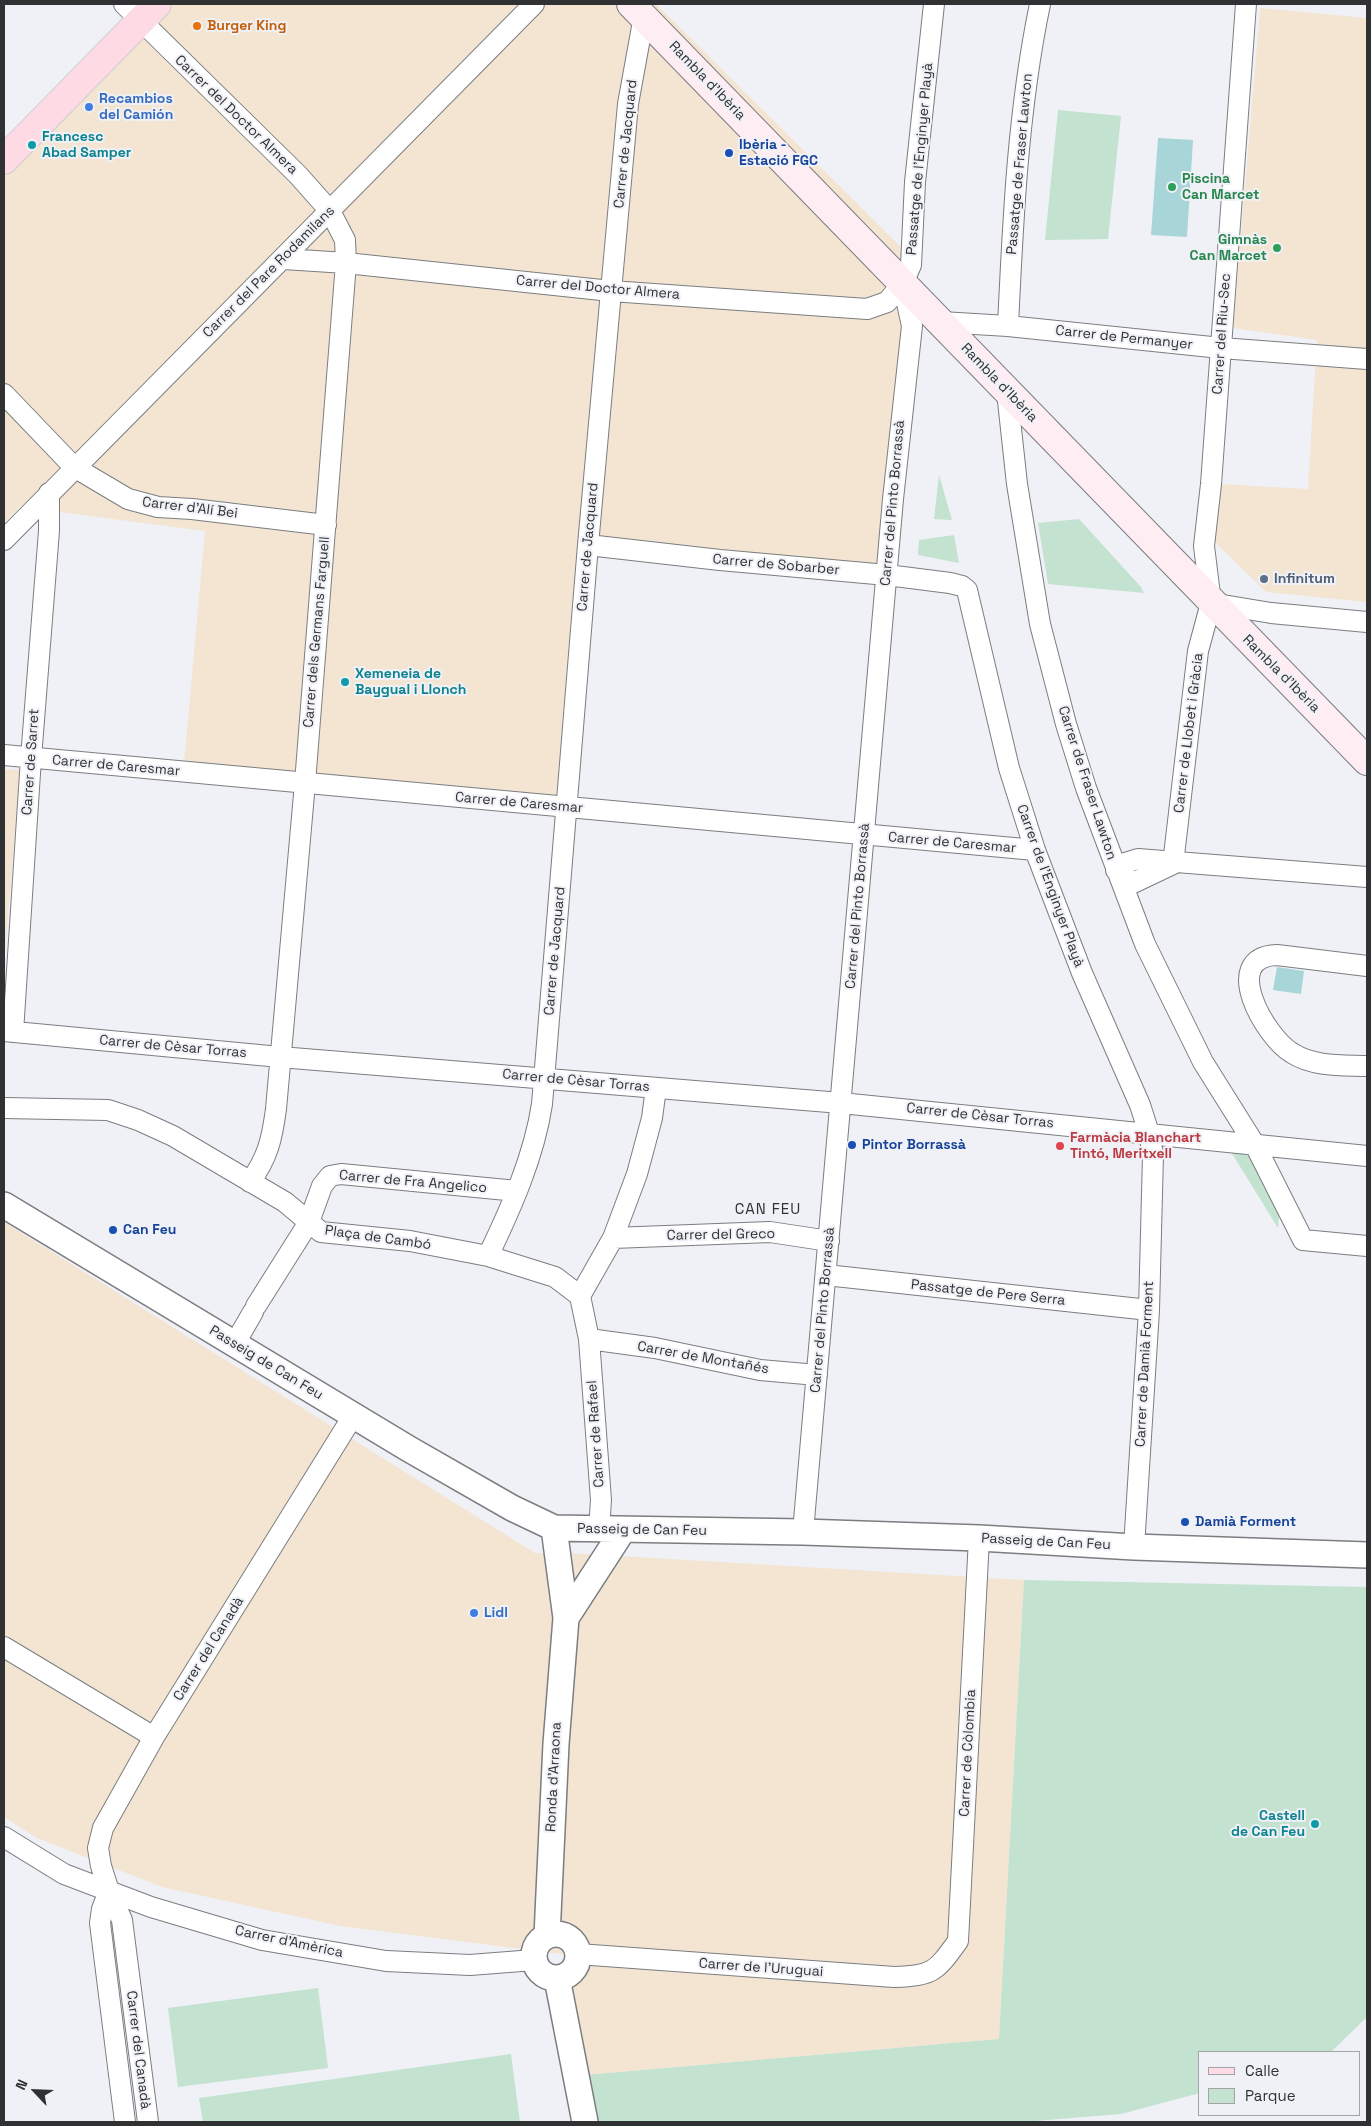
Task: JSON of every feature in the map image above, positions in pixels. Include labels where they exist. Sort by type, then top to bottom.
[{"type":"main road","points":[[4,160],[140,9]]},
{"type":"main road","name":"Rambla d'Ibèria","points":[[637,10],[1367,761]]},
{"type":"street","name":"Carrer del Pare Rodamilans","points":[[4,540],[74,467],[284,259],[534,4]]},
{"type":"street","name":"Passatge de l'Enginyer Playà","points":[[903,283],[912,265],[915,182],[934,4]]},
{"type":"street","name":"Passatge de Fraser Lawton","points":[[1008,326],[1010,257],[1019,143],[1032,41],[1040,4]]},
{"type":"street","name":"Carrer del Riu-Sec","points":[[1212,603],[1204,546],[1211,484],[1246,4]]},
{"type":"street","name":"Carrer del Doctor Almera","points":[[140,9],[330,211]]},
{"type":"street","name":"Carrer de Jacquard","points":[[488,1256],[517,1191],[539,1127],[588,545],[637,10]]},
{"type":"street","name":"Carrer dels Germans Farguell","points":[[250,1182],[259,1170],[271,1144],[276,1109],[305,784],[346,263],[345,240],[330,211]]},
{"type":"street","name":"Carrer del Doctor Almera","points":[[284,259],[346,263],[611,291],[867,309],[887,302],[903,283]]},
{"type":"street","name":"Carrer del Pinto Borrassà","points":[[803,1532],[895,480],[912,326],[903,283]]},
{"type":"street","name":"Carrer de Permanyer","points":[[941,322],[1008,326],[1221,348],[1367,359]]},
{"type":"street","name":"Carrer de Fraser Lawton","points":[[1007,392],[1017,484],[1040,624],[1066,724],[1086,788],[1145,944],[1203,1062],[1255,1145],[1303,1240],[1367,1246]]},
{"type":"street","name":"Carrer d'Alí Bei","points":[[4,394],[74,467],[128,499],[158,507],[192,509],[326,525]]},
{"type":"street","name":"Carrer de Sarret","points":[[9,1032],[48,531],[49,493]]},
{"type":"street","name":"Carrer de Sobarber","points":[[588,545],[720,560],[887,575],[962,586]]},
{"type":"street","name":"Carrer de l'Enginyer Playà","points":[[962,586],[969,595],[982,659],[1009,768],[1035,850],[1082,973],[1140,1105],[1149,1133],[1153,1155],[1152,1180]]},
{"type":"street","points":[[1212,603],[1271,612],[1367,622]]},
{"type":"street","name":"Carrer de Llobet i Gràcia","points":[[1173,864],[1198,651],[1212,603]]},
{"type":"street","name":"Carrer de Caresmar","points":[[4,756],[864,836],[1035,850]]},
{"type":"street","points":[[1116,870],[1124,863],[1138,860],[1367,877]]},
{"type":"street","points":[[1367,966],[1265,955],[1254,964],[1248,976],[1250,990],[1266,1027],[1276,1041],[1291,1053],[1308,1061],[1331,1065],[1367,1066]]},
{"type":"street","name":"Carrer de Cèsar Torras","points":[[9,1032],[280,1057],[841,1103],[1149,1133]]},
{"type":"street","points":[[580,1296],[613,1238],[637,1174],[652,1118],[656,1088]]},
{"type":"street","points":[[4,1108],[108,1110],[138,1120],[172,1136],[285,1202],[309,1222]]},
{"type":"street","points":[[1149,1133],[1367,1156]]},
{"type":"street","name":"Carrer de Fra Angelico","points":[[309,1222],[322,1186],[330,1176],[341,1174],[517,1191]]},
{"type":"street","name":"Carrer de Damià Forment","points":[[1134,1547],[1149,1310],[1152,1180]]},
{"type":"street","name":"Passeig de Can Feu","points":[[4,1205],[354,1416],[512,1508],[554,1528],[803,1532],[980,1538],[1134,1547],[1367,1555]]},
{"type":"street","name":"Plaça de Cambó","points":[[234,1345],[309,1222],[321,1232],[410,1241],[488,1256],[555,1277],[580,1296]]},
{"type":"street","name":"Carrer del Greco","points":[[613,1238],[770,1232],[829,1240]]},
{"type":"street","name":"Passatge de Pere Serra","points":[[826,1275],[1149,1310]]},
{"type":"street","name":"Carrer de Rafael","points":[[580,1296],[589,1339],[601,1500],[611,1530]]},
{"type":"street","name":"Carrer de Montañés","points":[[589,1339],[655,1348],[760,1370],[817,1375]]},
{"type":"street","name":"Carrer del Canadà","points":[[148,2122],[122,1920],[109,1891],[101,1866],[98,1848],[102,1828],[154,1737],[354,1416]]},
{"type":"street","name":"Ronda d'Arraona","points":[[534,1960],[535,1949],[538,1943],[547,1936],[556,1744],[566,1618],[554,1528]]},
{"type":"street","name":"Ronda d'Arraona","points":[[566,1618],[611,1530]]},
{"type":"street","name":"Carrer de Còlombia","points":[[942,1964],[958,1941],[980,1538]]},
{"type":"street","points":[[4,1647],[154,1737]]},
{"type":"street","name":"Carrer d'Amèrica","points":[[4,1837],[64,1874],[150,1907],[262,1940],[386,1961],[470,1965],[534,1960]]},
{"type":"street","name":"Carrer del Canadà","points":[[109,1891],[102,1909],[100,1923],[125,2122]]},
{"type":"street","points":[[534,1960],[539,1971],[550,1978],[558,1978],[570,1973],[575,1967],[578,1954],[575,1947],[566,1938],[554,1934],[547,1936]]},
{"type":"street","name":"Carrer de l'Uruguai","points":[[578,1954],[894,1978],[923,1976],[942,1964]]},
{"type":"street","points":[[558,1978],[585,2122]]},
{"type":"shaded area","points":[[168,4],[656,4],[916,262],[891,565],[577,545],[556,800],[184,764],[205,531],[20,507],[4,523],[4,176]]},
{"type":"shaded area","points":[[1260,8],[1367,18],[1367,602],[1266,592],[1215,542],[1221,484],[1308,489],[1317,340],[1233,328]]},
{"type":"shaded area","points":[[4,769],[20,770],[4,966]]},
{"type":"shaded area","points":[[4,1222],[535,1553],[569,1553],[1024,1580],[999,2039],[585,2075],[569,1955],[340,1926],[162,1887],[37,1838],[4,1817]]},
{"type":"green space","points":[[1058,110],[1121,116],[1108,239],[1045,240]]},
{"type":"green space","points":[[939,475],[952,520],[934,519]]},
{"type":"green space","points":[[1079,519],[1141,587],[1144,593],[1048,584],[1038,523]]},
{"type":"green space","points":[[954,535],[959,563],[918,555],[919,540]]},
{"type":"green space","points":[[1228,1147],[1276,1168],[1282,1176],[1278,1228]]},
{"type":"green space","points":[[1024,1580],[1367,1587],[1367,2017],[1332,2051],[1198,2051],[1198,2094],[1121,2114],[1023,2122],[594,2122],[585,2075],[999,2039]]},
{"type":"green space","points":[[318,1988],[328,2068],[178,2087],[168,2008]]},
{"type":"green space","points":[[511,2054],[520,2122],[203,2122],[199,2098]]},
{"type":"water","name":"Piscina Can Marcet","points":[[1158,138],[1193,140],[1187,237],[1151,235]]},
{"type":"water","points":[[1277,967],[1304,971],[1301,994],[1273,990]]},
{"type":"place","name":"Burger King","points":[[197,26]]},
{"type":"place","name":"Recambios del Camión","points":[[89,107]]},
{"type":"place","name":"Francesc Abad Samper","points":[[32,145]]},
{"type":"place","name":"Ibèria - Estació FGC","points":[[729,153]]},
{"type":"place","name":"Piscina Can Marcet","points":[[1172,187]]},
{"type":"place","name":"Gimnàs Can Marcet","points":[[1277,248]]},
{"type":"place","name":"Infinitum","points":[[1264,579]]},
{"type":"place","name":"Xemeneia de Baygual i Llonch","points":[[345,682]]},
{"type":"place","name":"Pintor Borrassà","points":[[852,1145]]},
{"type":"place","name":"Farmàcia Blanchart Tintó, Meritxell","points":[[1060,1146]]},
{"type":"place","name":"Can Feu","points":[[113,1230]]},
{"type":"place","name":"Damià Forment","points":[[1185,1522]]},
{"type":"place","name":"Lidl","points":[[474,1613]]},
{"type":"place","name":"Castell de Can Feu","points":[[1315,1824]]},
{"type":"district","name":"CAN FEU","points":[[768,1210]]}]
